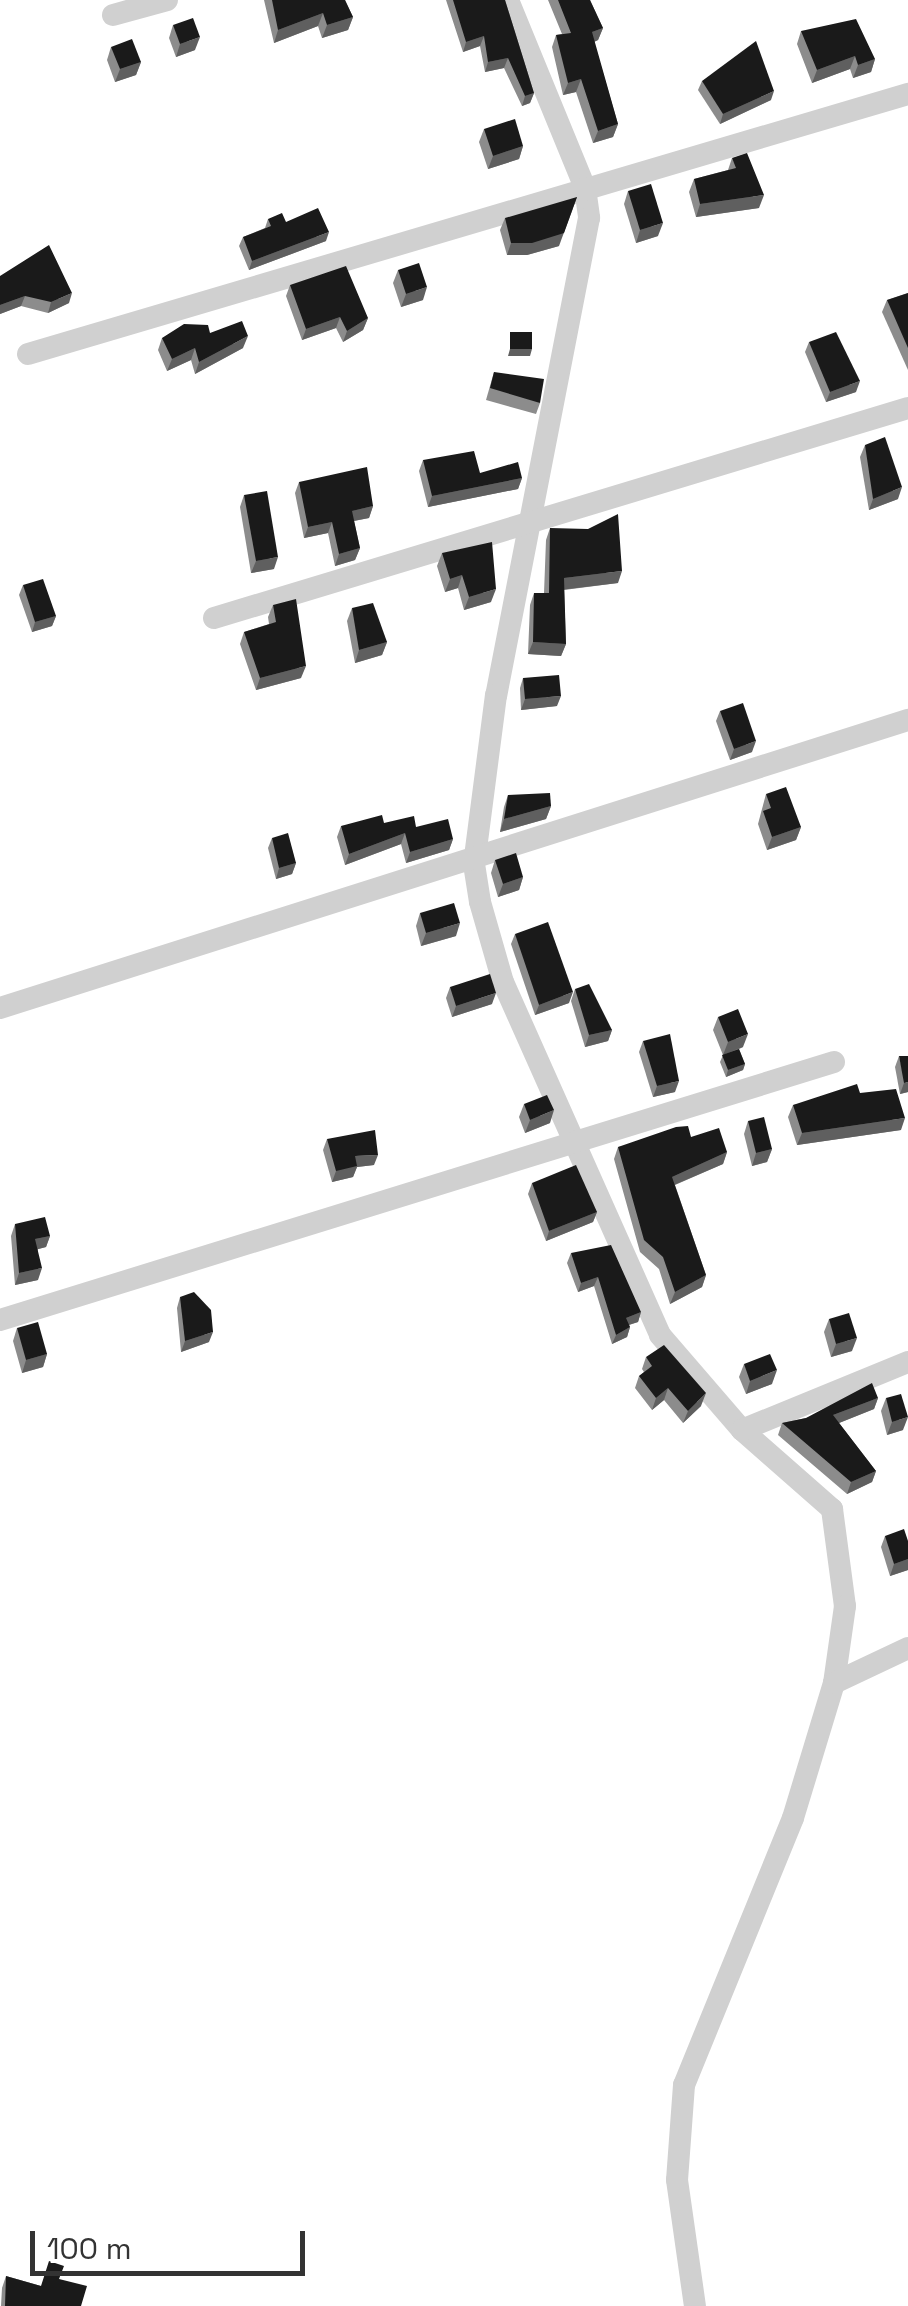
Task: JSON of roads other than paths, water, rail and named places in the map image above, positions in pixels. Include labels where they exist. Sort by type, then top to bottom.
[{"type":"street","points":[[113,15],[166,0]]},
{"type":"street","points":[[508,0],[585,188],[588,218],[529,523],[474,864],[503,982],[660,1335],[742,1430],[838,1525],[846,1606],[834,1682],[793,1818],[684,2085],[677,2180],[695,2306]]},
{"type":"street","points":[[28,354],[908,94]]},
{"type":"street","points":[[214,618],[908,408]]},
{"type":"street","points":[[0,1008],[474,864],[908,720]]},
{"type":"street","points":[[0,1320],[578,1146],[834,1062]]},
{"type":"street","points":[[742,1430],[908,1362]]},
{"type":"street","points":[[834,1682],[908,1648]]}]
